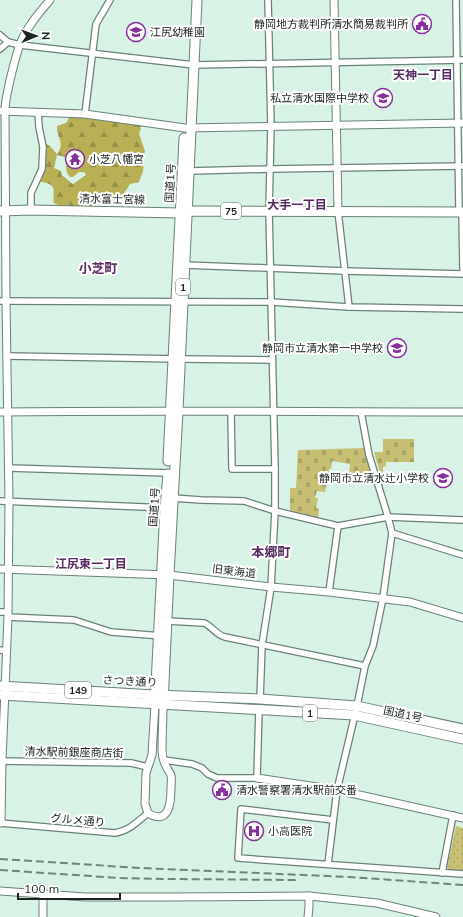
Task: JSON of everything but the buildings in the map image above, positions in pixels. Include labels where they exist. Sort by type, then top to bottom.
[{"type":"main road","name":"国道1号","points":[[191,0],[191,64]]},
{"type":"main road","name":"国道1号","points":[[159,699],[191,64],[197,0]]},
{"type":"main road","name":"国道1号","points":[[179,302],[184,265],[184,212],[189,171],[188,128]]},
{"type":"main road","name":"清水富士宮線","points":[[3,211],[461,212]]},
{"type":"main road","name":"国道1号","points":[[169,508],[173,498],[171,473]]},
{"type":"main road","name":"国道1号","points":[[162,636],[167,621],[165,575]]},
{"type":"main road","name":"さつき通り","points":[[3,690],[159,699]]},
{"type":"main road","name":"国道1号","points":[[159,699],[260,699],[357,706],[463,729]]},
{"type":"main road","name":"国道1号","points":[[159,699],[260,709],[354,715],[463,739]]},
{"type":"street","points":[[0,823],[3,650],[8,568],[9,501],[9,468],[4,412],[5,355],[3,301],[2,111],[20,45],[29,27],[50,0]]},
{"type":"street","points":[[85,114],[96,24],[110,0]]},
{"type":"street","points":[[260,699],[262,645],[272,587],[275,511],[269,211],[271,126],[268,0]]},
{"type":"street","points":[[334,0],[338,211],[349,307]]},
{"type":"street","points":[[456,0],[460,60],[463,270]]},
{"type":"street","points":[[0,35],[8,42],[20,45],[191,64],[460,60]]},
{"type":"street","points":[[0,49],[8,42]]},
{"type":"street","points":[[2,111],[85,114],[188,128],[460,123]]},
{"type":"street","points":[[31,210],[31,193],[42,169],[43,147],[38,112]]},
{"type":"street","points":[[189,171],[461,166]]},
{"type":"street","points":[[184,265],[463,274]]},
{"type":"street","points":[[3,301],[271,302],[349,307],[463,309]]},
{"type":"street","points":[[5,355],[272,360]]},
{"type":"street","points":[[4,412],[463,412]]},
{"type":"street","points":[[231,412],[232,469],[275,469]]},
{"type":"street","points":[[328,864],[337,790],[365,666],[373,646],[383,598],[392,533],[369,455],[361,412]]},
{"type":"street","points":[[9,468],[171,473]]},
{"type":"street","points":[[173,498],[244,501],[275,511],[338,526],[388,517],[463,520]]},
{"type":"street","points":[[0,500],[169,508]]},
{"type":"street","points":[[329,592],[338,526]]},
{"type":"street","points":[[392,533],[463,555]]},
{"type":"street","name":"旧東海道","points":[[0,568],[165,575],[329,592],[410,602],[463,618]]},
{"type":"street","points":[[5,613],[74,620],[111,632],[162,636]]},
{"type":"street","points":[[167,621],[204,623],[220,636],[365,666]]},
{"type":"street","points":[[159,699],[162,751],[166,768],[171,775],[169,808],[162,816],[155,816],[148,813],[145,804],[146,773],[152,755],[159,699]]},
{"type":"street","points":[[257,778],[260,709]]},
{"type":"street","points":[[164,760],[192,764],[202,768],[208,774],[217,778],[257,778],[337,790],[463,818]]},
{"type":"street","name":"清水駅前銀座商店街","points":[[1,761],[131,763],[148,767]]},
{"type":"street","points":[[333,820],[241,809],[238,858],[463,874]]},
{"type":"street","name":"グルメ通り","points":[[0,823],[115,833],[131,827],[148,813]]},
{"type":"street","points":[[442,872],[454,815]]},
{"type":"street","points":[[0,891],[93,897],[309,896],[377,903],[436,917]]},
{"type":"street","points":[[43,894],[43,917]]},
{"type":"street","points":[[308,917],[309,896]]},
{"type":"green space","points":[[72,113],[140,122],[141,128],[139,134],[145,151],[143,171],[139,182],[130,184],[123,194],[106,196],[89,207],[58,205],[54,203],[53,187],[48,183],[39,181],[46,144],[57,154],[60,150],[61,143],[57,126],[66,123]],"holes":[[[57,155],[66,158],[67,171],[70,177],[73,177],[79,172],[84,172],[86,175],[73,184],[62,176],[61,171],[54,168]]]},
{"type":"green space","points":[[383,439],[414,439],[414,462],[386,462],[386,466],[383,467],[382,480],[374,452],[383,452]]},
{"type":"green space","points":[[364,448],[372,478],[349,474],[350,464],[332,461],[325,492],[317,491],[315,498],[318,498],[316,508],[319,509],[318,518],[290,511],[290,488],[296,488],[298,450]]},
{"type":"green space","points":[[456,826],[463,828],[463,872],[449,871],[447,867]]},
{"type":"railway","points":[[0,859],[141,868],[350,877],[463,885]]},
{"type":"railway","points":[[0,870],[120,878],[297,880]]},
{"type":"place","name":"静岡地方裁判所清水簡易裁判所","points":[[422,24]]},
{"type":"place","name":"江尻幼稚園","points":[[136,32]]},
{"type":"place","name":"私立清水国際中学校","points":[[383,98]]},
{"type":"place","name":"小芝八幡宮","points":[[75,159]]},
{"type":"place","name":"静岡市立清水第一中学校","points":[[397,348]]},
{"type":"place","name":"静岡市立清水辻小学校","points":[[443,478]]},
{"type":"place","name":"清水警察署清水駅前交番","points":[[222,790]]},
{"type":"place","name":"小高医院","points":[[254,831]]},
{"type":"district","name":"天神一丁目","points":[[423,75]]},
{"type":"district","name":"大手一丁目","points":[[297,205]]},
{"type":"district","name":"小芝町","points":[[98,268]]},
{"type":"district","name":"本郷町","points":[[271,552]]},
{"type":"district","name":"江尻東一丁目","points":[[91,564]]}]
